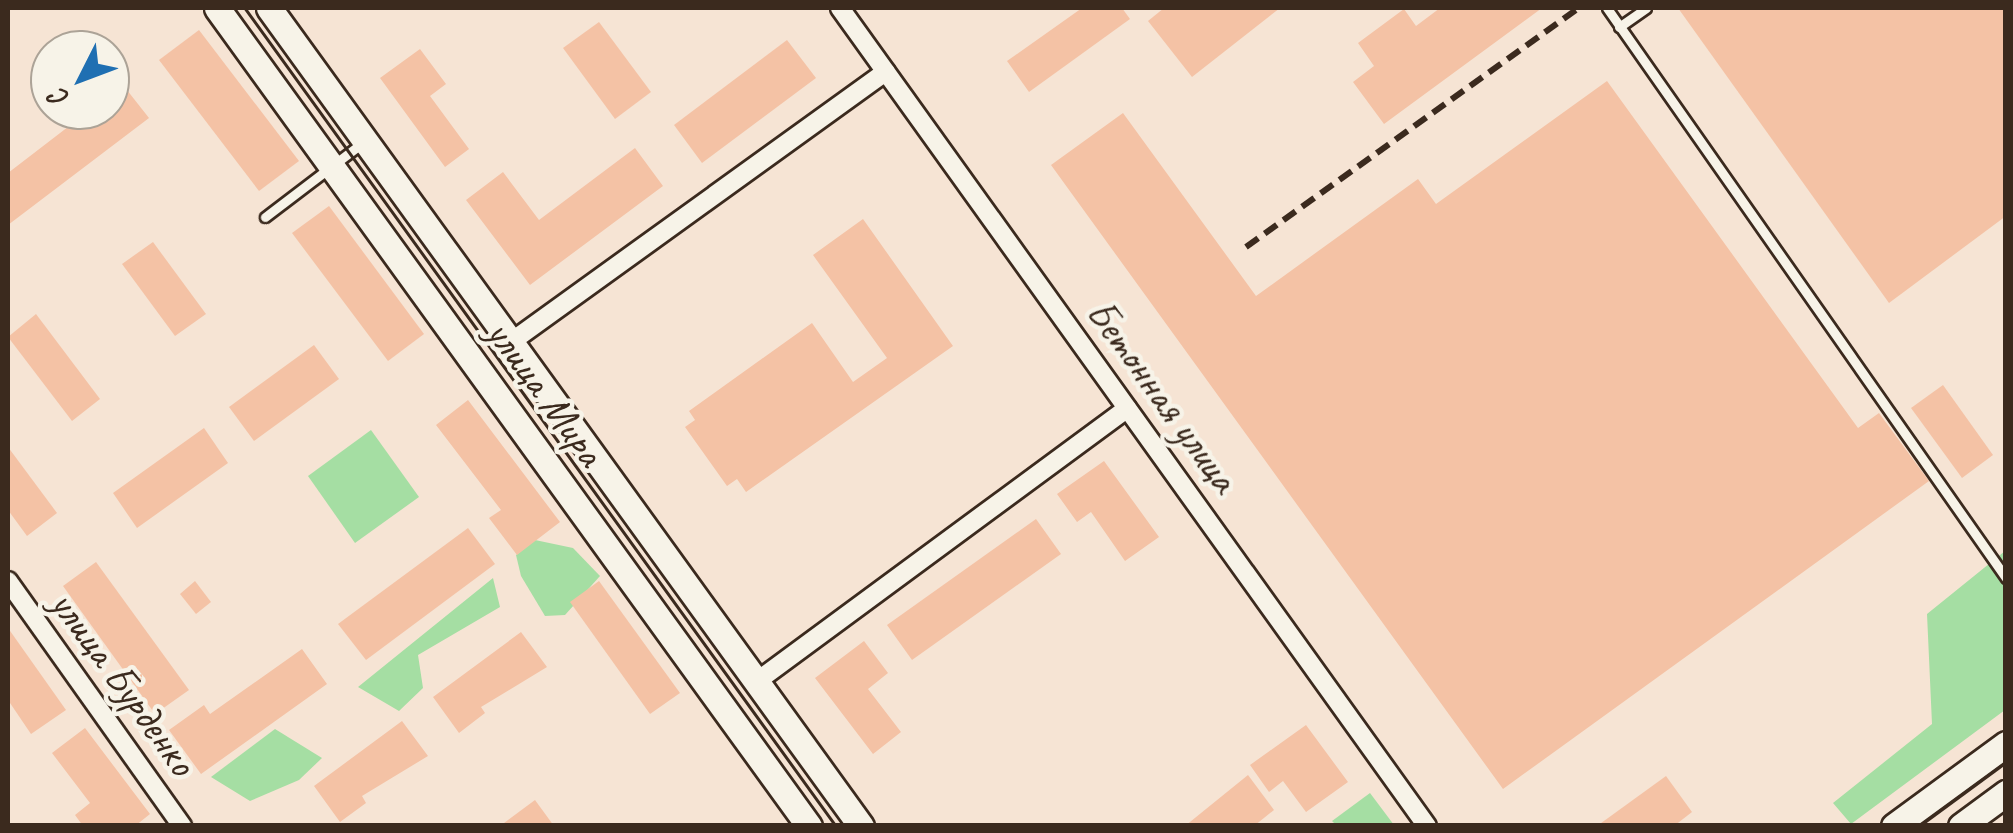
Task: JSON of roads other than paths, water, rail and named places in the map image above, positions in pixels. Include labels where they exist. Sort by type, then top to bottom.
[{"type":"street","name":"улица Мира","points":[[217,8],[808,826]]},
{"type":"street","name":"улица Мира","points":[[269,8],[860,826]]},
{"type":"street","name":"Бетонная улица","points":[[840,8],[1427,826]]},
{"type":"street","points":[[511,342],[886,72]]},
{"type":"street","points":[[756,682],[1127,408]]},
{"type":"street","name":"улица Бурденко","points":[[10,588],[182,826]]},
{"type":"street","points":[[1894,826],[2006,744]]},
{"type":"street","points":[[1961,826],[2006,793]]},
{"type":"lane","points":[[1606,8],[2006,578]]},
{"type":"lane","points":[[1619,27],[1646,8]]},
{"type":"lane","points":[[266,217],[365,140]]},
{"type":"tram line","points":[[245,8],[836,826]]},
{"type":"tram line","points":[[1919,826],[2006,762]]},
{"type":"railway","points":[[1246,247],[1579,8]]}]
